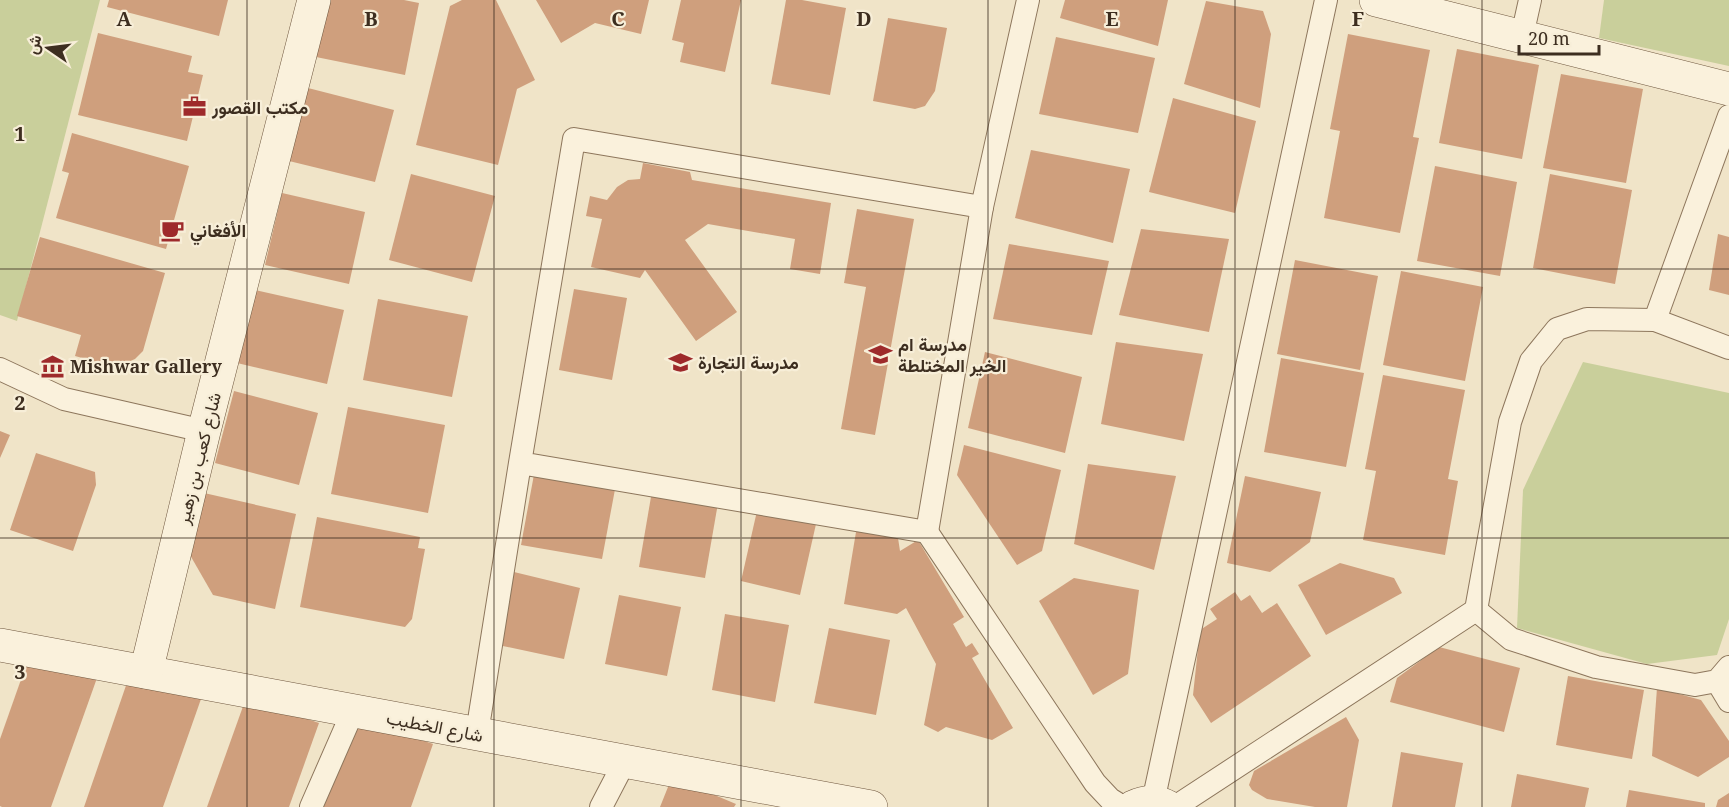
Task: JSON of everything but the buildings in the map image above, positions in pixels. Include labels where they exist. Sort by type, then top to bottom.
[{"type":"main road","name":"شارع كعب بن زهير","points":[[146,672],[204,431],[314,0]]},
{"type":"main road","points":[[1376,0],[1409,4],[1522,36],[1729,89]]},
{"type":"main road","name":"شارع الخطيب","points":[[0,645],[871,807]]},
{"type":"street","points":[[1028,0],[982,207],[927,532],[1095,783],[1110,799],[1150,806],[1476,610],[1510,422],[1531,361],[1557,329],[1587,319],[1655,320],[1724,346]]},
{"type":"street","points":[[1150,806],[1326,0]]},
{"type":"street","points":[[1522,36],[1530,0]]},
{"type":"street","points":[[1655,320],[1729,116]]},
{"type":"street","points":[[477,733],[574,139],[982,207]]},
{"type":"street","points":[[0,369],[64,399],[204,431]]},
{"type":"street","points":[[520,463],[927,532]]},
{"type":"street","points":[[1476,610],[1511,639],[1596,667],[1695,685],[1723,674],[1729,701]]},
{"type":"street","points":[[311,807],[353,711]]},
{"type":"street","points":[[601,807],[626,762]]},
{"type":"green space","points":[[0,0],[100,0],[17,321],[0,315]]},
{"type":"green space","points":[[1604,0],[1729,0],[1729,66],[1599,38]]},
{"type":"green space","points":[[1583,362],[1729,393],[1729,619],[1717,655],[1647,664],[1517,628],[1523,490]]},
{"type":"place","name":"مكتب القصور","points":[[194,107]]},
{"type":"place","name":"الأفغاني","points":[[172,230]]},
{"type":"place","name":"مدرسة ام الخير المختلطة","points":[[880,354]]},
{"type":"place","name":"مدرسة التجارة","points":[[680,362]]},
{"type":"place","name":"Mishwar Gallery","points":[[52,366]]}]
